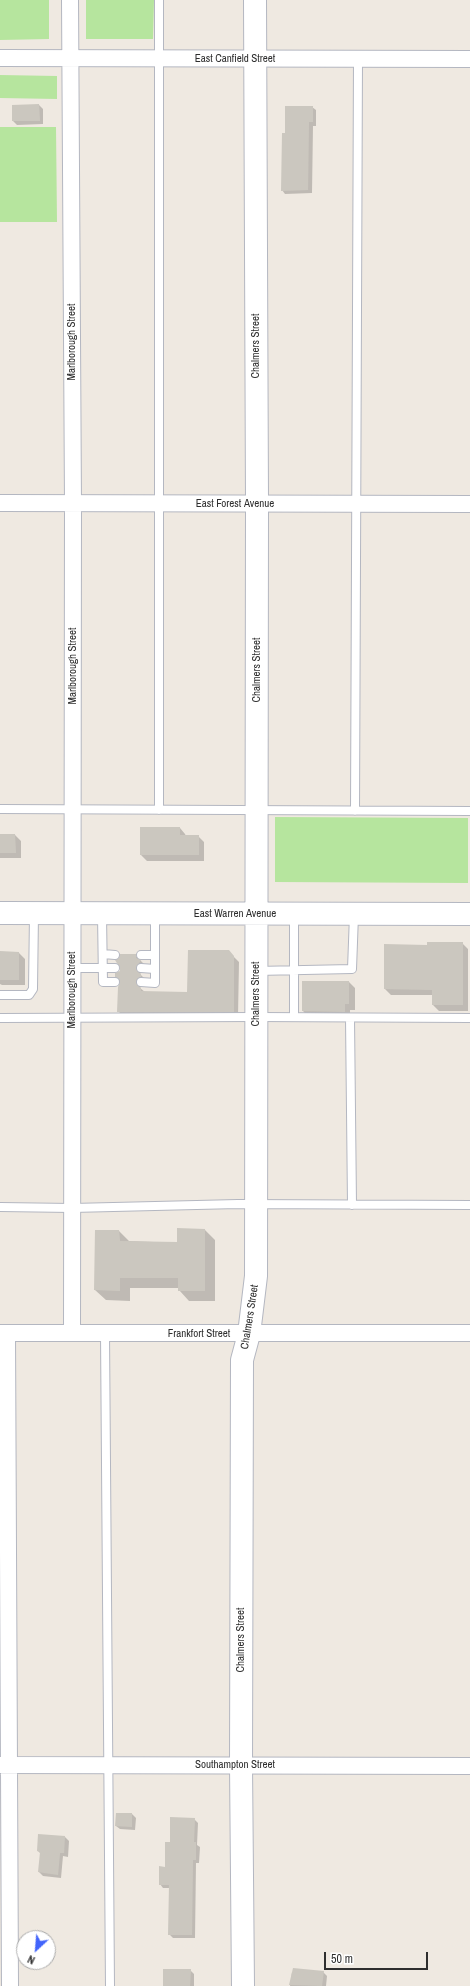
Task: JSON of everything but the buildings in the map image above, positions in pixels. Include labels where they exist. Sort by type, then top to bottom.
[{"type":"street","name":"Marlborough Street","points":[[70,0],[73,504],[72,1333]]},
{"type":"street","name":"Chalmers Street","points":[[243,1986],[241,1766],[242,1360],[249,1334],[256,1276],[257,504],[255,0]]},
{"type":"street","name":"East Canfield Street","points":[[0,58],[470,59]]},
{"type":"street","name":"East Forest Avenue","points":[[0,503],[470,504]]},
{"type":"street","name":"East Warren Avenue","points":[[0,913],[470,914]]},
{"type":"street","name":"Frankfort Street","points":[[4,1333],[470,1333]]},
{"type":"street","points":[[4,1333],[5,1765],[10,1986]]},
{"type":"street","name":"Southampton Street","points":[[5,1765],[470,1766]]},
{"type":"lane","points":[[159,0],[159,810]]},
{"type":"lane","points":[[355,811],[358,59]]},
{"type":"lane","points":[[0,809],[470,811]]},
{"type":"lane","points":[[0,995],[30,995],[33,989],[34,913]]},
{"type":"lane","points":[[141,982],[155,983],[155,913]]},
{"type":"lane","points":[[102,914],[103,982],[115,982]]},
{"type":"lane","points":[[294,914],[294,1017]]},
{"type":"lane","points":[[256,971],[352,970],[354,914]]},
{"type":"lane","points":[[103,954],[115,955]]},
{"type":"lane","points":[[141,955],[155,955]]},
{"type":"lane","points":[[72,968],[115,968]]},
{"type":"lane","points":[[141,968],[155,968]]},
{"type":"lane","points":[[0,1018],[470,1018]]},
{"type":"lane","points":[[350,1018],[352,1205]]},
{"type":"lane","points":[[0,1207],[72,1208],[256,1204],[470,1205]]},
{"type":"lane","points":[[105,1333],[107,1765],[110,1986]]},
{"type":"green space","points":[[0,0],[49,0],[49,39],[0,40]]},
{"type":"green space","points":[[86,0],[154,0],[153,39],[86,39]]},
{"type":"green space","points":[[0,75],[57,76],[57,99],[0,98]]},
{"type":"green space","points":[[0,127],[56,127],[57,222],[0,222]]},
{"type":"green space","points":[[275,817],[468,818],[468,883],[275,882]]}]
